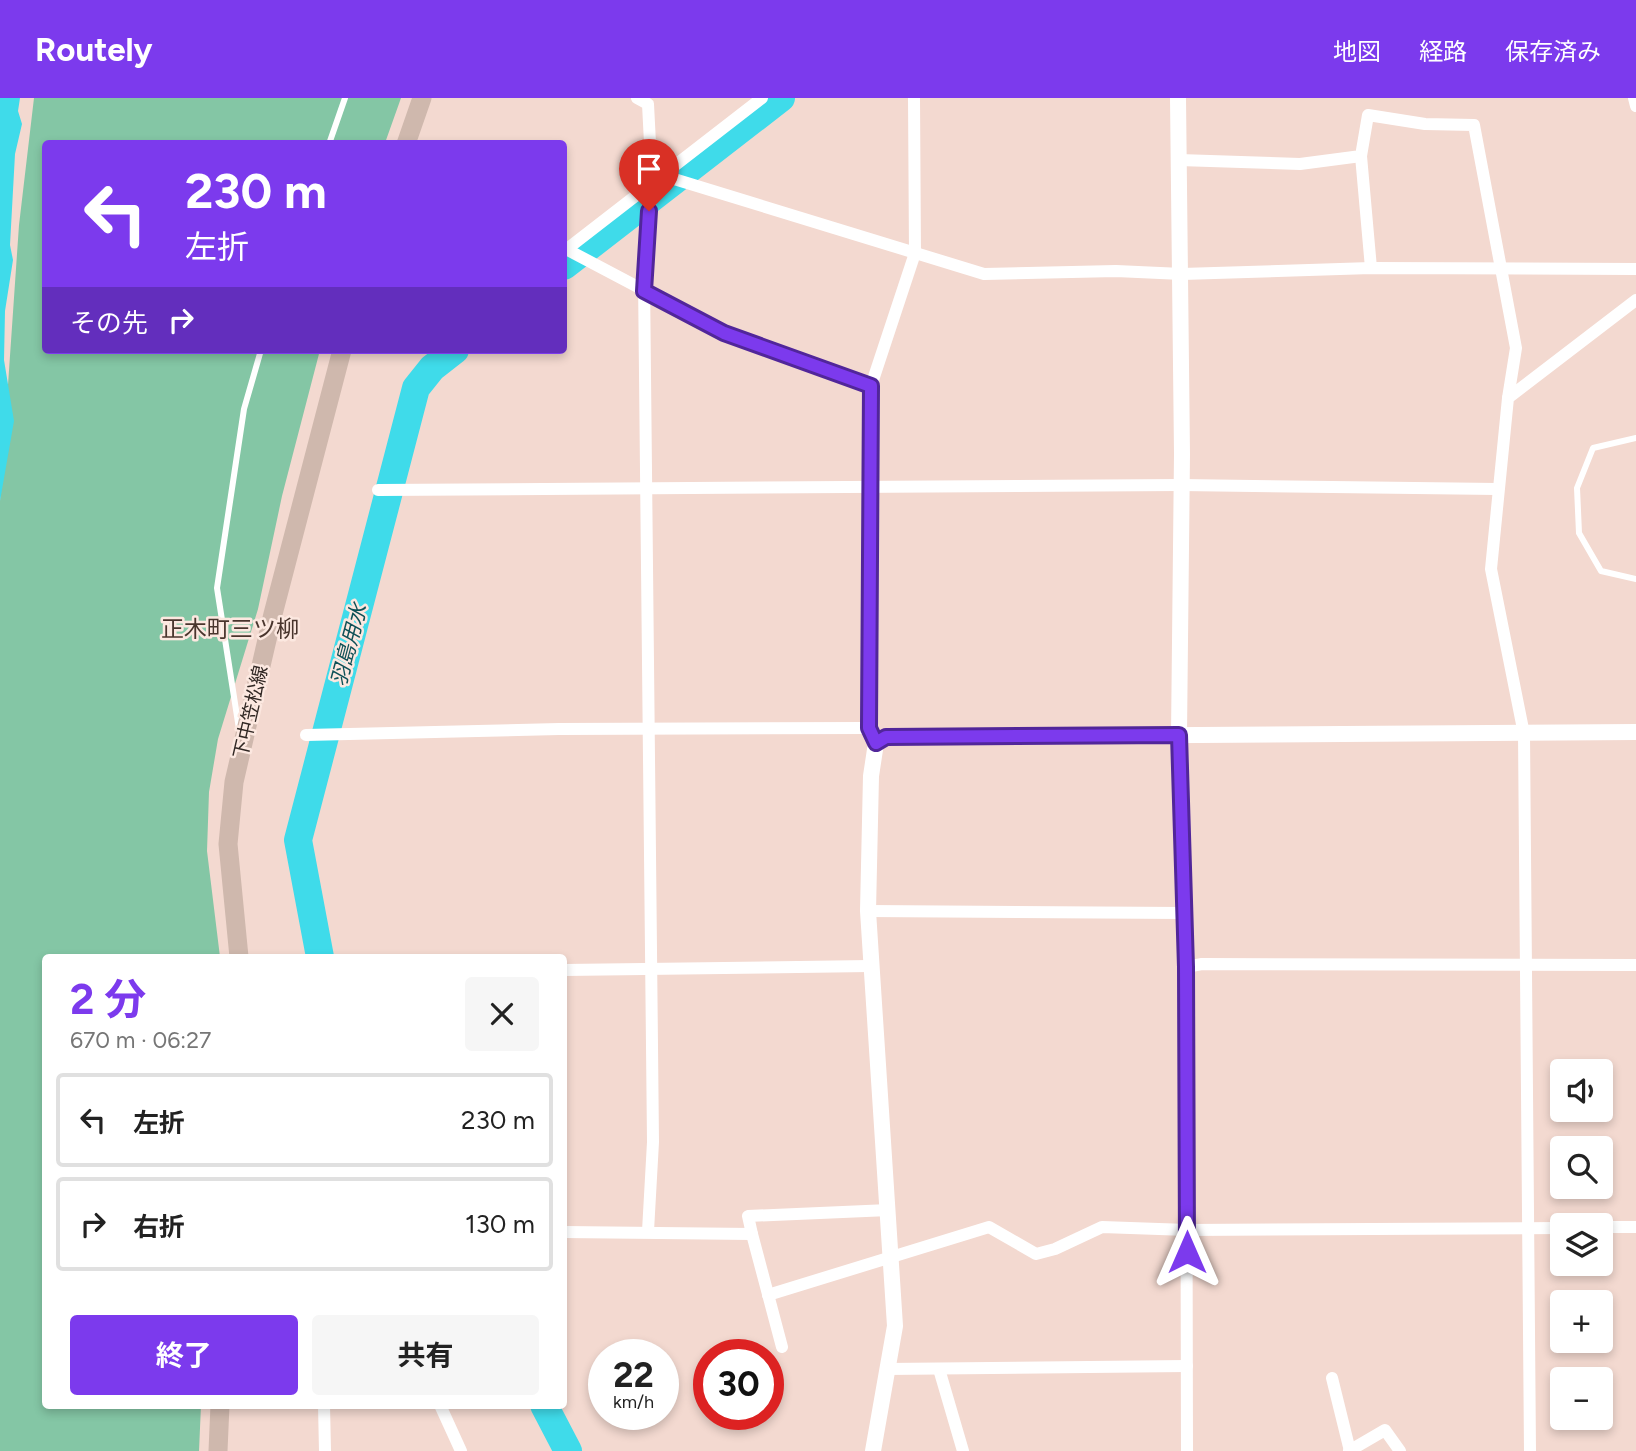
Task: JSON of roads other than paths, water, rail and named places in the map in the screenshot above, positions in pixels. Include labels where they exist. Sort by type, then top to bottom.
[{"type":"main road","points":[[408,140],[422,98]]},
{"type":"main road","name":"下中笠松線","points":[[239,954],[228,844],[234,782],[273,614],[341,354]]},
{"type":"main road","points":[[218,1451],[220,1409]]},
{"type":"street","points":[[637,98],[648,104],[656,179],[649,211],[644,291],[653,1142],[648,1231]]},
{"type":"street","points":[[567,248],[762,98]]},
{"type":"street","points":[[873,1451],[895,1325],[868,911],[873,735],[871,386],[915,253],[914,98]]},
{"type":"street","points":[[1178,98],[1182,274],[1179,735],[1182,913],[1186,967],[1187,1451]]},
{"type":"street","points":[[1634,98],[1636,106]]},
{"type":"street","points":[[1371,268],[1361,156],[1368,115],[1425,124],[1474,125],[1517,348],[1497,489],[1491,569],[1524,733],[1530,1451]]},
{"type":"street","points":[[1179,160],[1300,164],[1361,156]]},
{"type":"street","points":[[656,179],[682,180],[984,274],[1116,271],[1182,274],[1371,268],[1636,269]]},
{"type":"street","points":[[567,250],[724,333],[871,386]]},
{"type":"street","points":[[1508,398],[1636,300]]},
{"type":"street","points":[[378,490],[1181,485],[1497,489]]},
{"type":"street","points":[[306,735],[648,729],[886,737],[1636,732]]},
{"type":"street","points":[[868,911],[1182,913]]},
{"type":"street","points":[[1186,967],[1202,964],[1636,965]]},
{"type":"street","points":[[567,970],[870,966]]},
{"type":"street","points":[[780,1339],[748,1216],[889,1210]]},
{"type":"street","points":[[768,1295],[989,1227],[1036,1254],[1055,1249],[1102,1227],[1186,1230],[1550,1228]]},
{"type":"street","points":[[1613,1227],[1636,1227]]},
{"type":"street","points":[[567,1232],[752,1234]]},
{"type":"street","points":[[886,1369],[1187,1366]]},
{"type":"street","points":[[939,1369],[963,1451]]},
{"type":"street","points":[[1332,1378],[1353,1450],[1385,1430],[1400,1451]]},
{"type":"street","points":[[324,1409],[325,1451]]},
{"type":"street","points":[[442,1409],[461,1451]]},
{"type":"lane","points":[[330,140],[345,98]]},
{"type":"lane","points":[[242,748],[217,588],[244,409],[260,354]]},
{"type":"lane","points":[[1636,438],[1592,448],[1577,488],[1579,533],[1601,571],[1636,579]]},
{"type":"water","points":[[0,98],[20,98],[18,111],[22,124],[15,154],[10,245],[13,260],[5,311],[4,360],[14,421],[0,501]]},
{"type":"waterway","name":"羽島用水","points":[[567,264],[781,98]]},
{"type":"waterway","name":"羽島用水","points":[[319,954],[298,840],[416,388],[432,368],[450,354]]},
{"type":"waterway","name":"羽島用水","points":[[546,1409],[568,1451]]},
{"type":"district","name":"正木町三ツ柳","points":[[230,629]]}]
